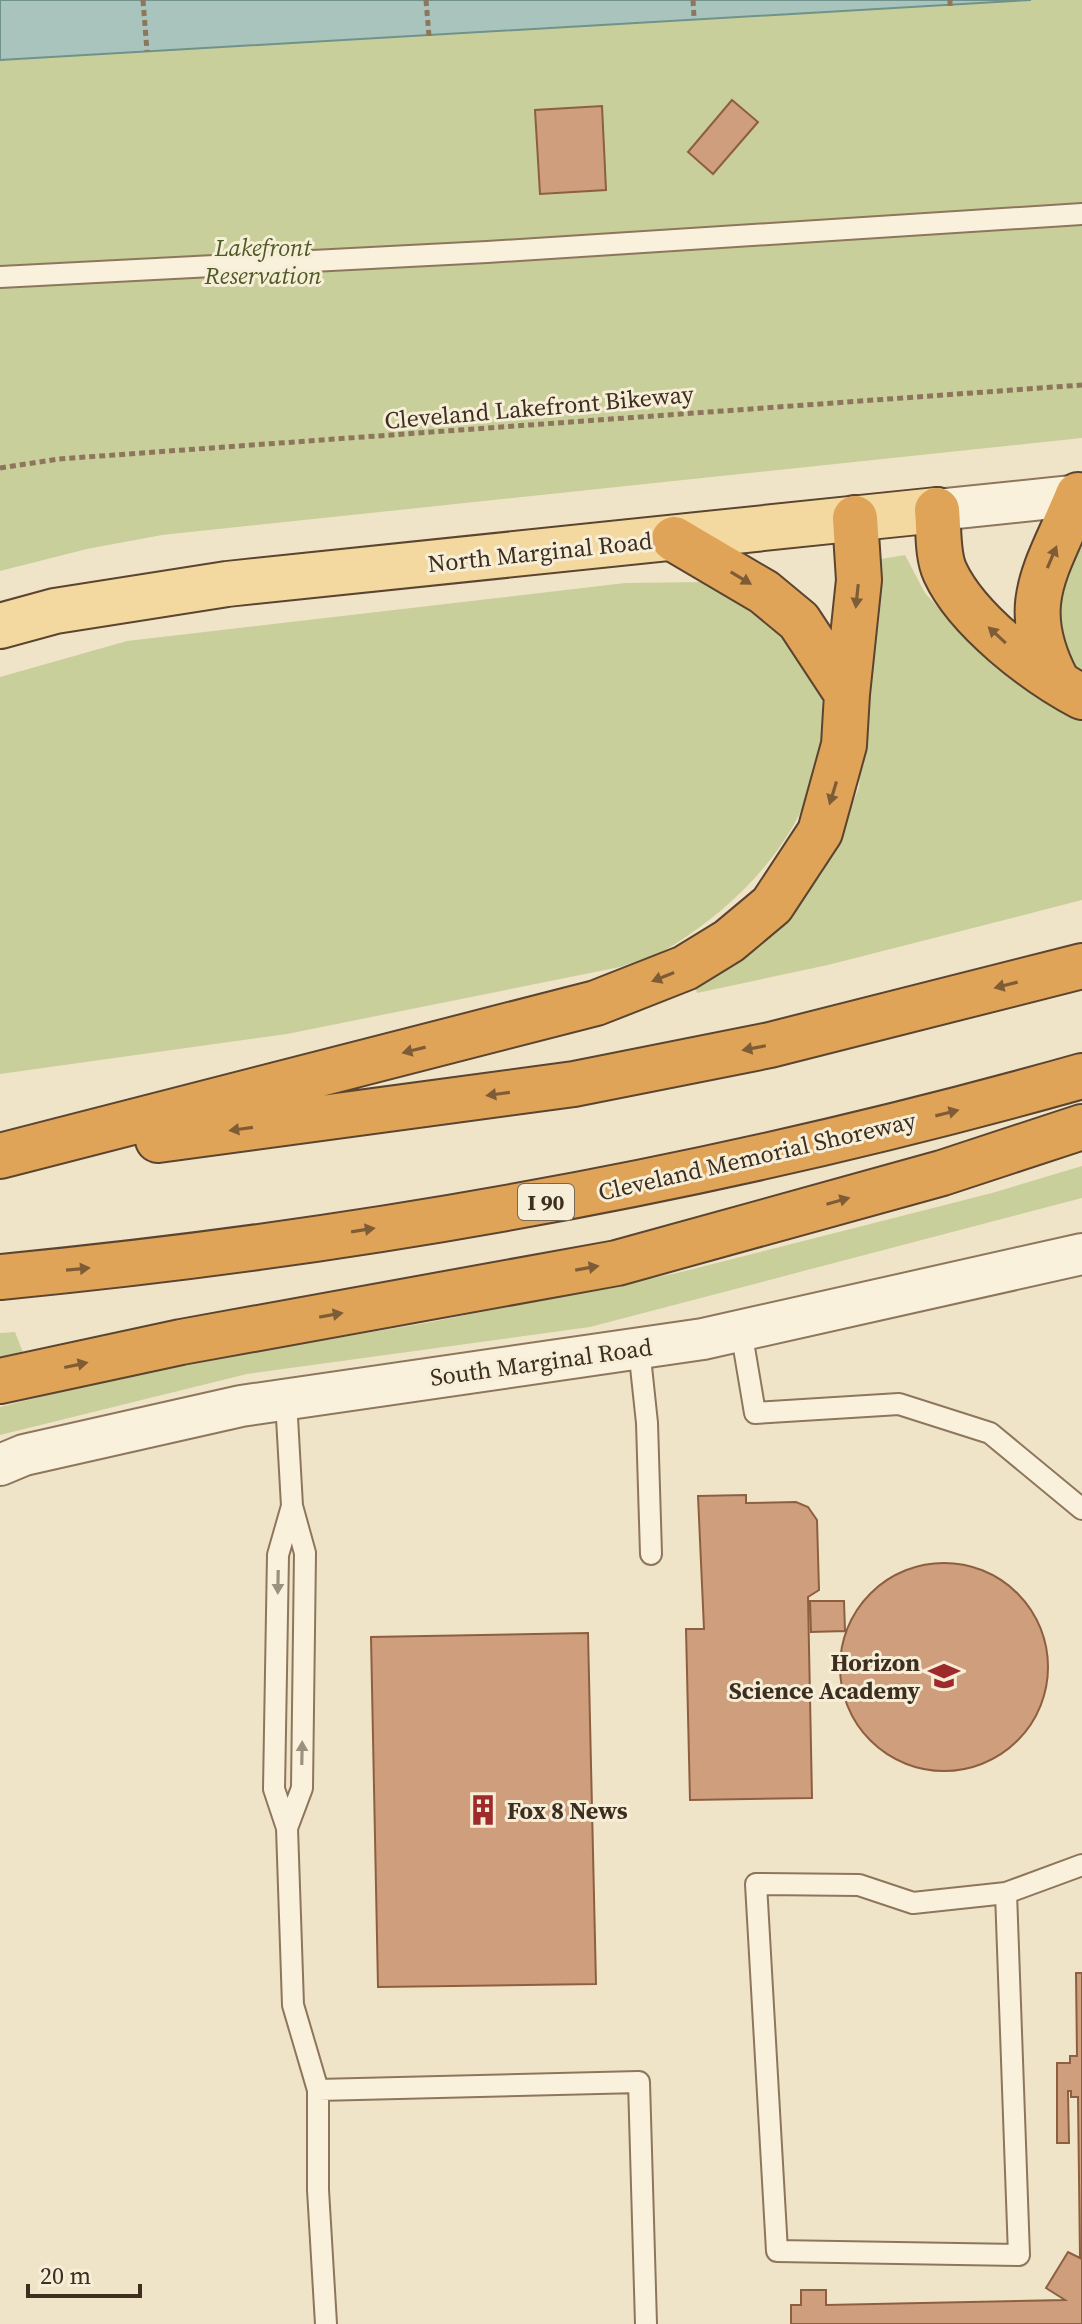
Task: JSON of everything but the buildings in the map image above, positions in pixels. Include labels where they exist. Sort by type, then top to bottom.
[{"type":"highway","points":[[1070,690],[1041,652],[1035,615],[1039,592],[1080,495]]},
{"type":"highway","points":[[937,510],[944,570],[957,591],[989,628],[1070,690]]},
{"type":"highway","points":[[0,1159],[596,1003],[685,968],[729,941],[772,905],[803,863],[820,832],[835,785],[844,745],[859,580],[855,518]]},
{"type":"highway","points":[[674,539],[764,592],[799,621],[847,694]]},
{"type":"highway","points":[[0,1159],[574,1084],[770,1045],[1082,966]]},
{"type":"highway","name":"Cleveland Memorial Shoreway","points":[[0,1277],[172,1260],[579,1197],[815,1146],[1082,1076]]},
{"type":"highway","points":[[0,1381],[181,1342],[617,1263],[942,1173],[1082,1127]]},
{"type":"main road","name":"North Marginal Road","points":[[0,626],[55,611],[227,584],[937,510]]},
{"type":"street","name":"North Marginal Road","points":[[937,510],[1080,495]]},
{"type":"street","name":"South Marginal Road","points":[[0,1465],[24,1455],[286,1400],[741,1330],[1082,1254]]},
{"type":"lane","points":[[0,277],[502,251],[1082,214]]},
{"type":"lane","points":[[741,1330],[755,1413],[899,1404],[990,1433],[1082,1509]]},
{"type":"lane","points":[[639,1348],[647,1423],[651,1554]]},
{"type":"lane","points":[[286,1400],[292,1506],[278,1555],[274,1789],[287,1828],[293,2005],[318,2090],[318,2190],[326,2324]]},
{"type":"lane","points":[[1006,1893],[1019,2255],[777,2251],[756,1884],[859,1885],[913,1903],[1006,1893],[1082,1865]]},
{"type":"lane","points":[[318,2090],[639,2082],[646,2324]]},
{"type":"path","points":[[143,0],[147,51]]},
{"type":"path","points":[[426,0],[429,36]]},
{"type":"path","points":[[693,0],[694,17]]},
{"type":"path","name":"Cleveland Lakefront Bikeway","points":[[0,468],[59,459],[1082,385]]},
{"type":"green space","name":"Lakefront Reservation","points":[[0,0],[1082,0],[1082,438],[162,535],[87,549],[0,571]]},
{"type":"green space","points":[[1082,547],[1082,672],[1062,645],[1057,611],[1064,577]]},
{"type":"green space","points":[[905,555],[925,593],[946,616],[1026,684],[1082,708],[1082,900],[828,965],[697,993],[694,982],[791,913],[821,875],[835,847],[859,787],[875,560]]},
{"type":"green space","points":[[705,582],[760,615],[797,646],[816,675],[823,715],[817,768],[791,830],[750,883],[699,927],[666,950],[620,967],[287,1034],[0,1074],[0,677],[127,641],[625,583]]},
{"type":"green space","points":[[1082,1166],[1082,1198],[590,1327],[247,1374],[0,1435],[0,1407],[142,1371],[431,1322],[677,1273],[992,1193]]},
{"type":"green space","points":[[15,1332],[24,1355],[0,1360],[0,1333]]},
{"type":"water","points":[[0,0],[1031,0],[0,60]]},
{"type":"place","name":"Horizon Science Academy","points":[[944,1676]]},
{"type":"place","name":"Fox 8 News","points":[[483,1810]]}]
